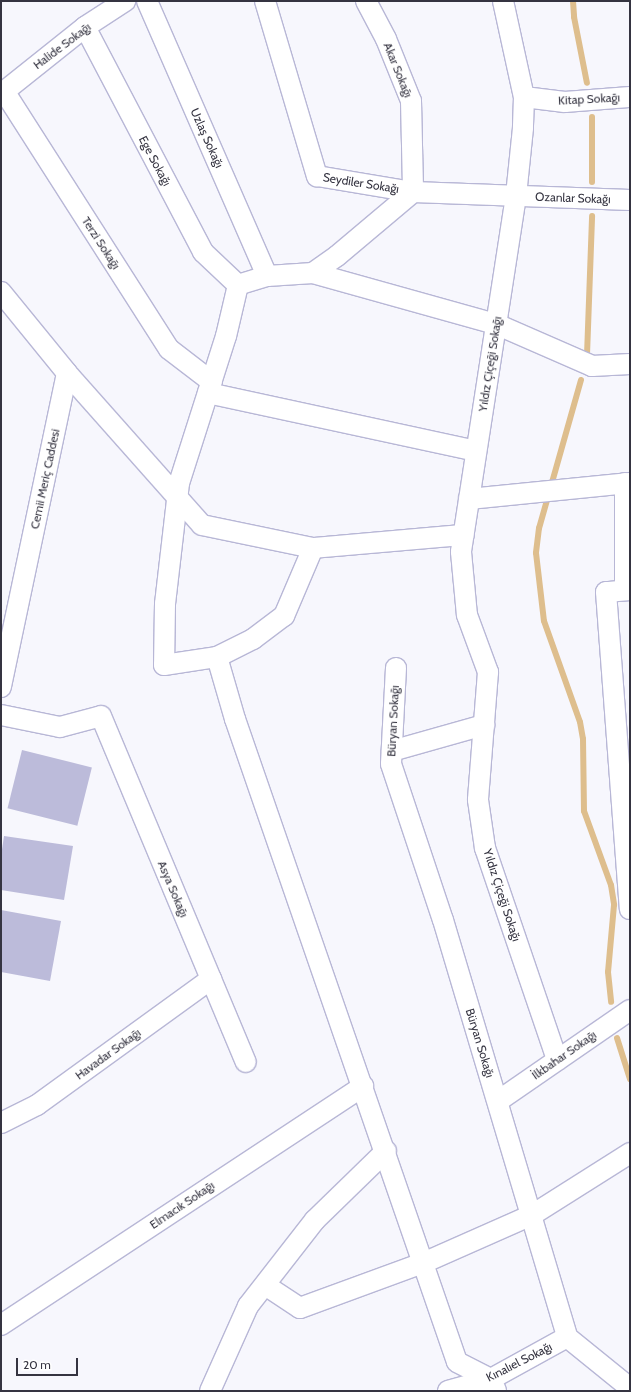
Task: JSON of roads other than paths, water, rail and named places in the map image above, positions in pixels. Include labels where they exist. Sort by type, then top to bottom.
[{"type":"street","name":"Halide Sokağı","points":[[2,93],[85,27],[125,1]]},
{"type":"street","name":"Uzlaş Sokağı","points":[[147,1],[267,276]]},
{"type":"street","name":"Seydiler Sokağı","points":[[265,1],[317,176],[413,192],[516,196]]},
{"type":"street","name":"Akar Sokağı","points":[[366,1],[386,38],[411,101],[413,192]]},
{"type":"street","name":"Yıldız Çiçeği Sokağı","points":[[503,1],[524,96],[516,196],[461,552],[467,615],[488,672],[478,800],[486,848],[557,1060]]},
{"type":"street","name":"Ege Sokağı","points":[[85,27],[203,252],[238,285]]},
{"type":"street","name":"Terzi Sokağı","points":[[2,93],[169,349],[210,387]]},
{"type":"street","name":"Kitap Sokağı","points":[[524,96],[565,102],[630,97]]},
{"type":"street","points":[[313,273],[337,256],[413,192]]},
{"type":"street","name":"Ozanlar Sokağı","points":[[516,196],[630,200]]},
{"type":"street","points":[[314,548],[284,616],[253,639],[217,657],[164,665],[165,604],[179,483],[210,387],[238,285],[267,276],[313,273],[496,324],[592,366],[630,364]]},
{"type":"street","points":[[1,292],[67,373],[202,525],[314,548],[464,535]]},
{"type":"street","name":"Cemii Meriç Caddesi","points":[[1,687],[10,603],[67,373]]},
{"type":"street","points":[[210,387],[476,451]]},
{"type":"street","points":[[469,499],[627,483],[620,591],[623,728],[630,909]]},
{"type":"street","points":[[217,657],[235,719],[386,1151],[457,1362],[493,1385]]},
{"type":"street","name":"Büryan Sokağı","points":[[396,668],[391,764],[443,920],[532,1215],[567,1338]]},
{"type":"street","name":"Asya Sokağı","points":[[1,715],[60,727],[101,716],[246,1062]]},
{"type":"street","points":[[392,751],[484,725]]},
{"type":"street","name":"Havadar Sokağı","points":[[1,1123],[37,1105],[211,979]]},
{"type":"street","name":"İlkbahar Sokağı","points":[[498,1102],[630,1010]]},
{"type":"street","name":"Elmacık Sokağı","points":[[1,1325],[363,1086]]},
{"type":"street","points":[[210,1391],[248,1306],[315,1220],[386,1151]]},
{"type":"street","points":[[265,1284],[300,1308],[423,1263],[532,1215],[630,1153]]},
{"type":"street","points":[[567,1338],[630,1388]]},
{"type":"street","name":"Kınalıel Sokağı","points":[[448,1391],[493,1385],[567,1338]]},
{"type":"waterway","points":[[573,1],[574,17],[587,83]]},
{"type":"waterway","points":[[592,117],[592,182]]},
{"type":"waterway","points":[[587,355],[592,216]]},
{"type":"waterway","points":[[581,380],[539,528],[536,553],[544,621],[580,722],[583,739],[584,811],[611,885],[614,905],[608,972],[611,1002]]},
{"type":"waterway","points":[[617,1038],[630,1079]]}]
